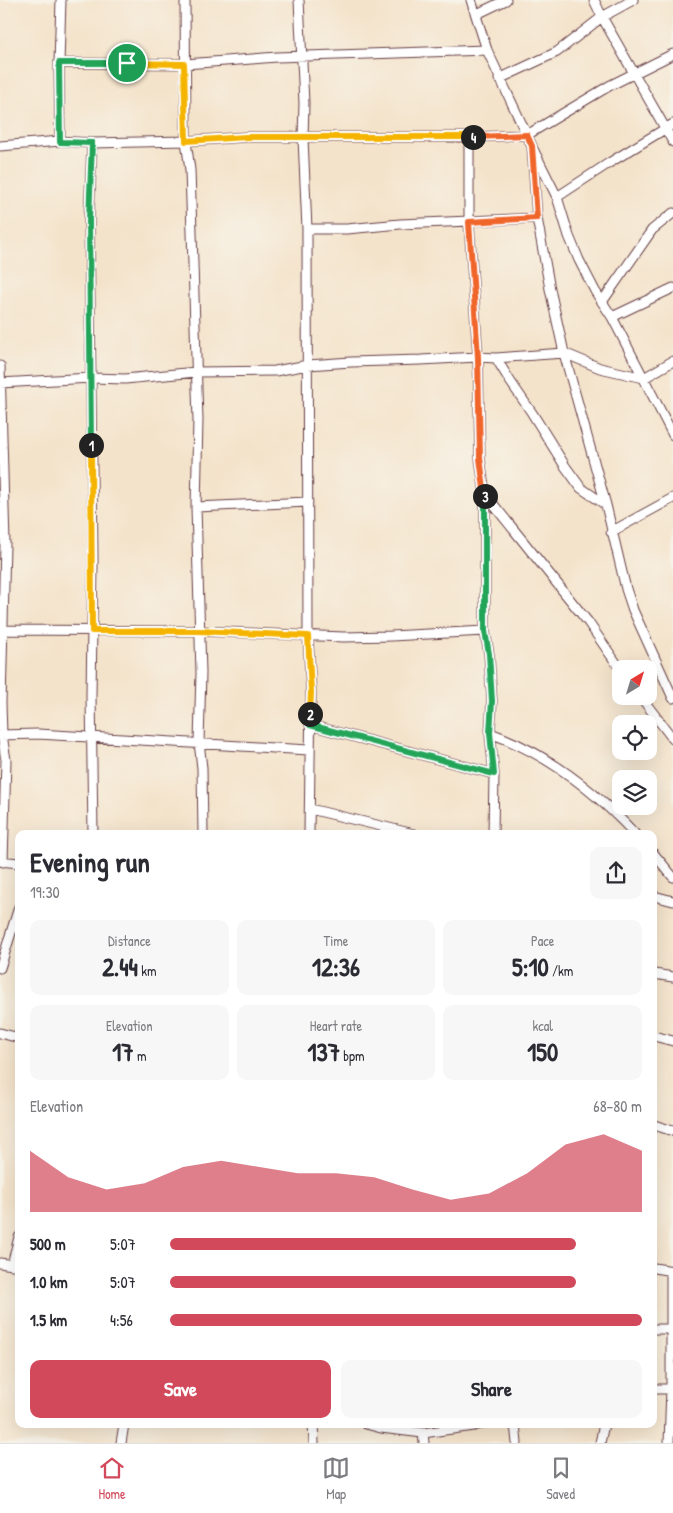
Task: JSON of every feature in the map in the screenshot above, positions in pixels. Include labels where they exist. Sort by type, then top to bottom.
[{"type":"street","points":[[60,142],[59,63],[62,0]]},
{"type":"street","points":[[185,0],[186,141],[190,170],[198,420],[196,507],[201,682],[199,742],[202,768],[203,830]]},
{"type":"street","points":[[299,0],[307,229],[308,636],[311,692],[309,830]]},
{"type":"street","points":[[471,0],[487,50],[557,197],[569,236],[579,260],[612,318],[673,435]]},
{"type":"street","points":[[477,14],[506,0]]},
{"type":"street","points":[[594,0],[634,73],[669,126],[673,142]]},
{"type":"street","points":[[500,79],[556,52],[602,17],[633,0]]},
{"type":"street","points":[[59,63],[184,64],[302,57],[487,50]]},
{"type":"street","points":[[0,146],[60,142],[186,141],[246,137],[469,137],[527,135],[609,86],[673,54]]},
{"type":"street","points":[[557,197],[669,126]]},
{"type":"street","points":[[469,137],[469,222],[478,357],[480,458],[485,494],[485,631],[489,654],[492,701],[490,733],[494,774],[493,830]]},
{"type":"street","points":[[92,143],[89,219],[93,830]]},
{"type":"street","points":[[532,146],[537,218],[564,353],[606,505],[626,589],[633,610],[673,698]]},
{"type":"street","points":[[602,302],[652,230],[673,213]]},
{"type":"street","points":[[307,229],[537,218]]},
{"type":"street","points":[[612,318],[673,288]]},
{"type":"street","points":[[1,383],[91,378],[125,379],[196,372],[275,371],[351,362],[496,358],[564,353],[600,368],[644,378],[673,361]]},
{"type":"street","points":[[496,358],[581,488],[606,505]]},
{"type":"street","points":[[0,366],[2,514],[5,544],[1,630],[1,735],[6,760],[1,862],[15,863]]},
{"type":"street","points":[[485,494],[588,622],[614,660]]},
{"type":"street","points":[[611,532],[673,498]]},
{"type":"street","points":[[196,507],[308,502]]},
{"type":"street","points":[[1,630],[199,631],[308,636],[391,636],[485,631]]},
{"type":"street","points":[[647,705],[673,739]]},
{"type":"street","points":[[310,725],[494,774]]},
{"type":"street","points":[[490,733],[515,742],[557,766],[602,800],[631,830]]},
{"type":"street","points":[[1,735],[38,734],[199,742],[309,750]]},
{"type":"street","points":[[310,809],[397,830]]},
{"type":"street","points":[[657,858],[673,877]]},
{"type":"street","points":[[657,897],[673,901]]},
{"type":"street","points":[[0,968],[15,920]]},
{"type":"street","points":[[657,974],[673,977]]},
{"type":"street","points":[[0,1033],[15,1037]]},
{"type":"street","points":[[657,1037],[673,1042]]},
{"type":"street","points":[[657,1126],[673,1132]]},
{"type":"street","points":[[0,1263],[15,1265]]},
{"type":"street","points":[[657,1268],[672,1271],[669,1443]]},
{"type":"street","points":[[657,1328],[670,1329]]},
{"type":"street","points":[[657,1389],[671,1389]]},
{"type":"street","points":[[121,1443],[123,1428]]},
{"type":"street","points":[[312,1428],[314,1443]]},
{"type":"street","points":[[381,1428],[423,1433],[459,1428]]},
{"type":"street","points":[[515,1428],[517,1443]]},
{"type":"street","points":[[600,1443],[603,1428]]},
{"type":"street","points":[[423,1433],[424,1443]]},
{"type":"route","points":[[59,63],[127,63],[184,64],[186,141],[246,137],[469,137],[527,135],[532,146],[537,218],[469,222],[478,357],[480,458],[485,494],[485,631],[489,654],[492,701],[490,733],[494,774],[310,725],[311,692],[308,636],[199,631],[92,631],[93,560],[89,219],[92,143],[60,142],[59,63]]}]
